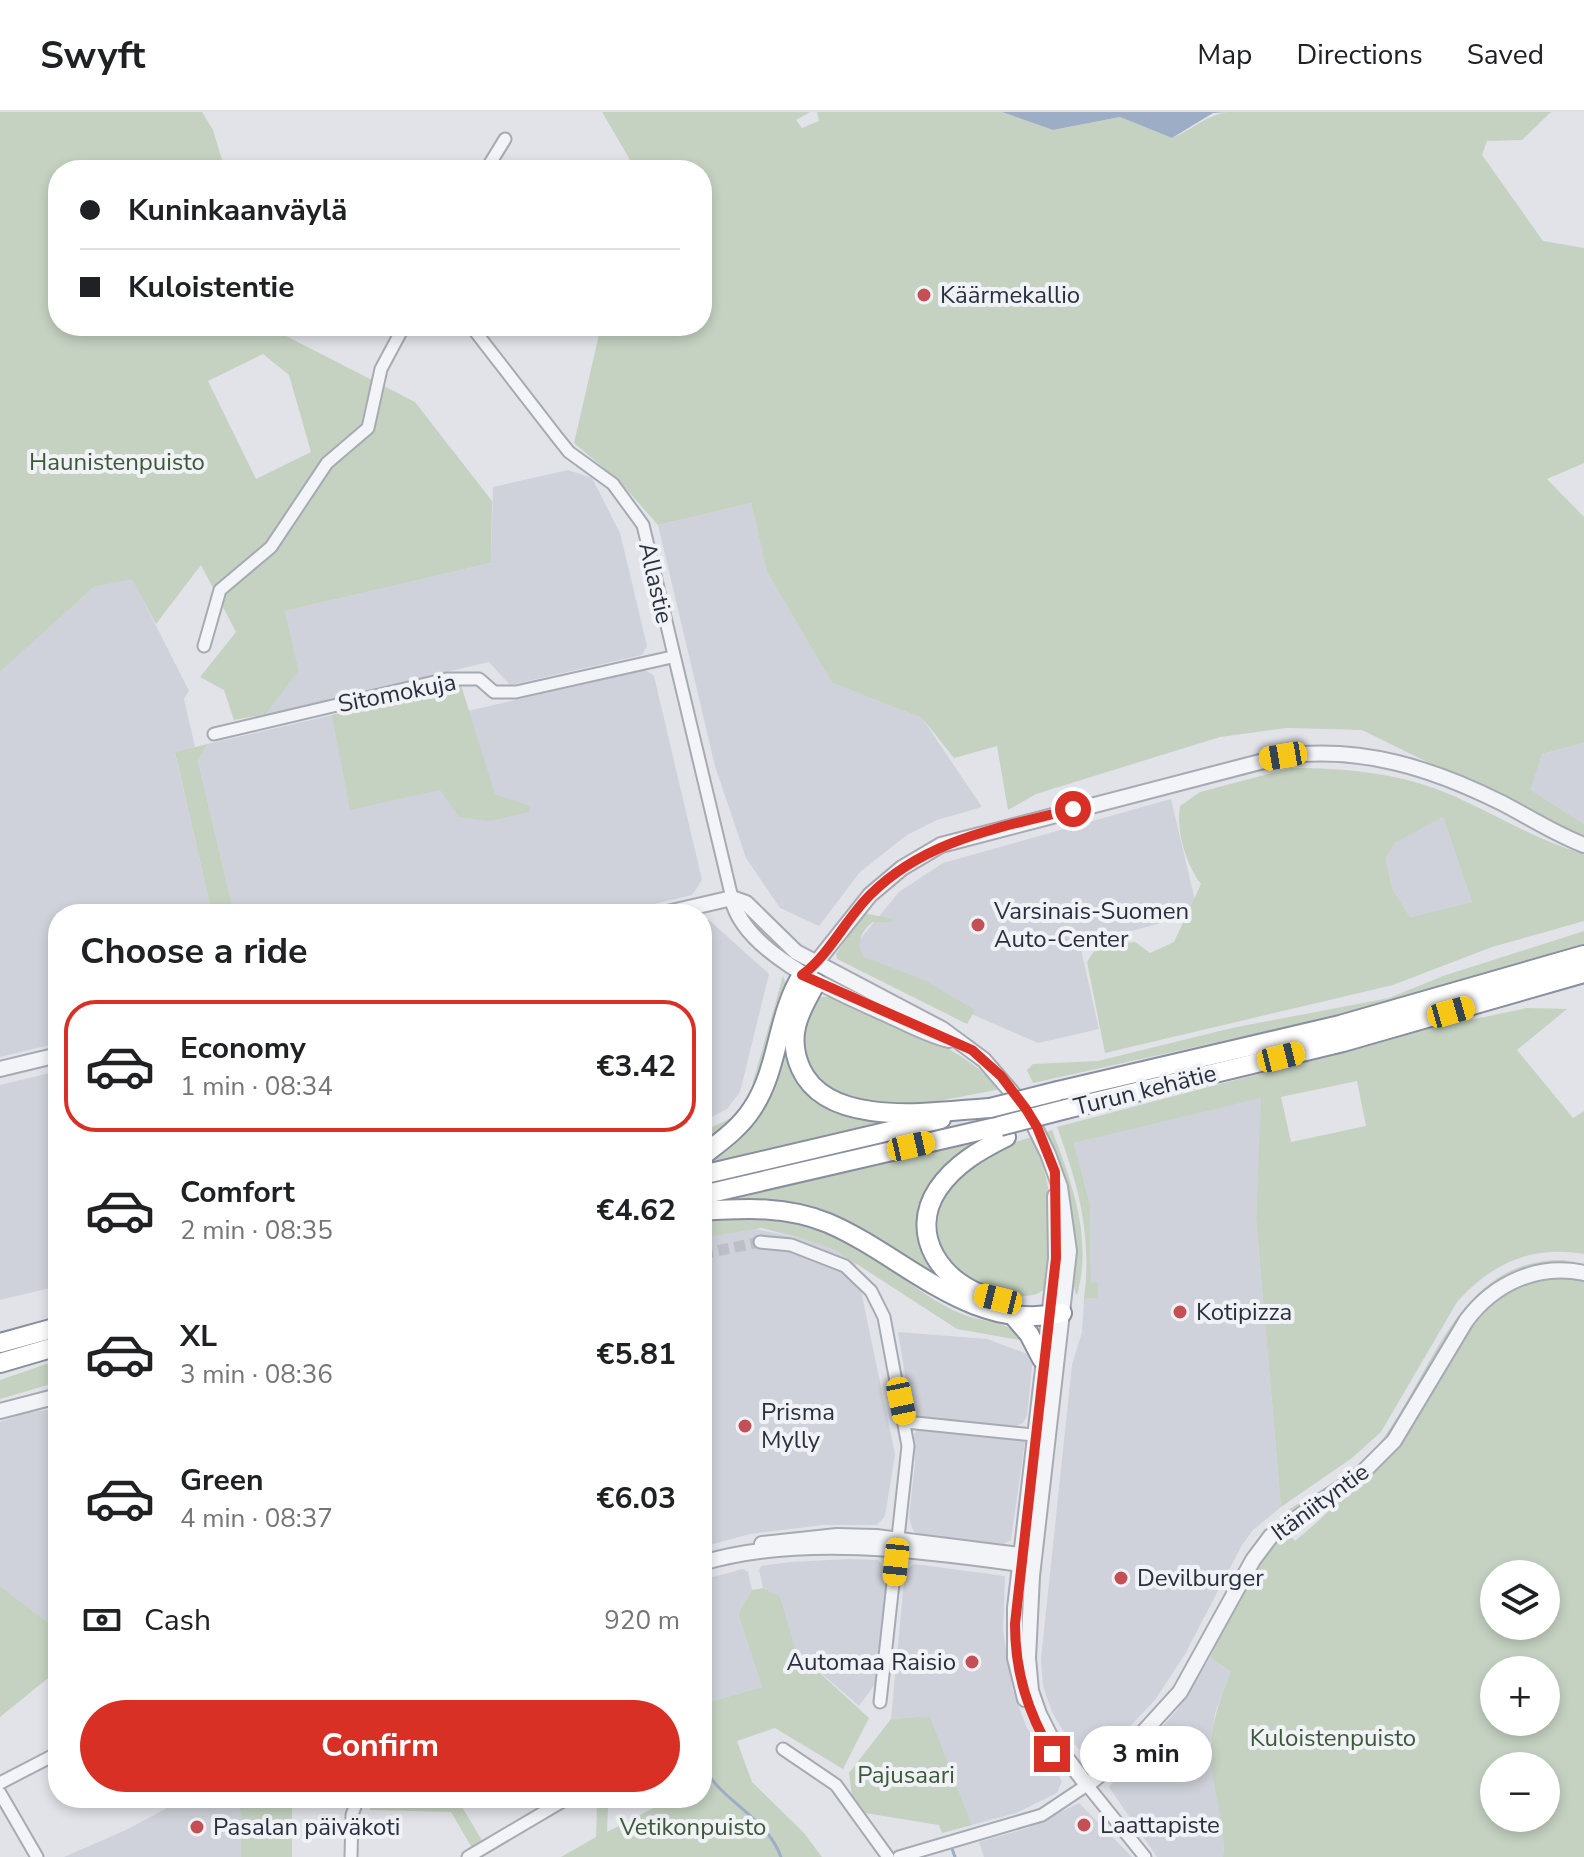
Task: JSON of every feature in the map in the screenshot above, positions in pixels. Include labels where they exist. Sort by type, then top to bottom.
[{"type":"highway","name":"Turun kehätie","points":[[712,1173],[1340,1025],[1584,955]]},
{"type":"highway","name":"Turun kehätie","points":[[712,1193],[1003,1132],[1066,1109],[1343,1042],[1584,973]]},
{"type":"highway","points":[[812,974],[798,1015],[793,1043],[804,1075],[821,1094],[849,1107],[880,1112],[990,1108]]},
{"type":"highway","points":[[712,1148],[733,1132],[758,1100],[788,1001],[812,974]]},
{"type":"highway","points":[[1003,1132],[970,1157],[939,1187],[928,1214],[929,1242],[942,1270],[966,1288],[1052,1311]]},
{"type":"highway","points":[[712,1210],[759,1208],[817,1219],[847,1233],[942,1292],[971,1304],[1011,1313],[1052,1311]]},
{"type":"highway","points":[[1011,1313],[1029,1334],[1042,1359]]},
{"type":"highway","points":[[0,1331],[48,1328]]},
{"type":"highway","points":[[0,1343],[48,1330]]},
{"type":"highway","points":[[0,1363],[48,1349]]},
{"type":"highway","points":[[0,1369],[33,1353]]},
{"type":"street","points":[[492,160],[505,139]]},
{"type":"street","points":[[204,646],[220,590],[265,553],[327,463],[368,428],[381,369],[399,336]]},
{"type":"street","name":"Allastie","points":[[479,336],[569,452],[613,484],[643,525],[735,911],[751,929],[812,974],[939,1038],[960,1042],[1001,1076],[1037,1127],[1055,1172],[1066,1213],[1069,1251],[1052,1311]]},
{"type":"street","name":"Sitomokuja","points":[[214,734],[447,679],[479,679],[494,692],[516,692],[672,657]]},
{"type":"street","points":[[812,974],[870,895],[902,868],[941,845],[1283,756],[1340,753],[1418,767],[1491,798],[1584,845]]},
{"type":"street","points":[[706,904],[732,898]]},
{"type":"street","points":[[0,1069],[48,1057]]},
{"type":"street","points":[[760,1242],[781,1242],[827,1258],[853,1272],[871,1291],[884,1317],[906,1422],[908,1459],[880,1702]]},
{"type":"street","name":"Itäniityntie","points":[[1087,1785],[1140,1738],[1180,1692],[1253,1560],[1271,1536],[1360,1475],[1394,1441],[1466,1321],[1481,1303],[1509,1283],[1539,1272],[1584,1273]]},
{"type":"street","points":[[1041,1436],[1042,1359],[1052,1311]]},
{"type":"street","points":[[1052,1311],[1041,1436],[1025,1558],[1031,1691],[1051,1738],[1145,1857]]},
{"type":"street","points":[[0,1411],[48,1399]]},
{"type":"street","points":[[906,1422],[1041,1436]]},
{"type":"street","points":[[712,1561],[747,1552],[763,1544],[802,1538],[898,1544],[1025,1558]]},
{"type":"street","points":[[783,1749],[828,1776],[888,1857]]},
{"type":"street","points":[[0,1783],[48,1758]]},
{"type":"street","points":[[899,1857],[1042,1815],[1087,1785]]},
{"type":"street","points":[[0,1793],[37,1857]]},
{"type":"street","points":[[351,1857],[354,1808]]},
{"type":"street","points":[[468,1857],[551,1808]]},
{"type":"shaded area","points":[[568,470],[592,478],[620,533],[647,646],[642,655],[510,685],[489,662],[266,714],[299,671],[285,611],[491,563],[493,487]]},
{"type":"shaded area","points":[[751,503],[767,572],[832,683],[922,718],[982,807],[937,820],[907,835],[860,872],[819,926],[780,908],[746,858],[715,766],[658,525]]},
{"type":"shaded area","points":[[132,578],[189,691],[184,699],[195,747],[175,753],[210,904],[48,904],[48,1045],[0,1057],[0,672],[94,587]]},
{"type":"shaded area","points":[[645,670],[654,676],[702,880],[692,895],[654,904],[232,904],[198,761],[208,744],[461,685],[468,711]]},
{"type":"shaded area","points":[[1584,743],[1584,824],[1531,790],[1542,754]]},
{"type":"shaded area","points":[[1171,799],[1198,913],[1080,945],[1099,1029],[1038,1043],[868,969],[852,949],[899,892],[943,863]]},
{"type":"shaded area","points":[[1443,817],[1472,902],[1410,917],[1392,888],[1386,858],[1394,843]]},
{"type":"shaded area","points":[[712,923],[769,974],[740,1092],[727,1109],[712,1117]]},
{"type":"shaded area","points":[[48,1073],[48,1288],[0,1300],[0,1085]]},
{"type":"shaded area","points":[[1262,1097],[1256,1219],[1281,1507],[1253,1530],[1242,1545],[1185,1654],[1155,1700],[1117,1740],[1088,1758],[1066,1736],[1052,1712],[1043,1686],[1041,1659],[1072,1365],[1082,1332],[1084,1299],[1098,1298],[1091,1283],[1090,1204],[1074,1143]]},
{"type":"shaded area","points":[[751,1228],[804,1239],[835,1250],[855,1262],[895,1454],[885,1516],[877,1525],[823,1525],[750,1534],[712,1544],[712,1236]]},
{"type":"shaded area","points":[[898,1332],[987,1339],[1033,1356],[1027,1416],[1023,1423],[1010,1429],[912,1416]]},
{"type":"shaded area","points":[[48,1410],[48,1622],[0,1586],[0,1422],[25,1413]]},
{"type":"shaded area","points":[[917,1429],[1025,1441],[1011,1540],[1002,1545],[919,1535],[913,1530],[909,1518],[915,1462],[914,1434]]},
{"type":"shaded area","points":[[878,1560],[888,1573],[878,1680],[859,1706],[796,1651],[780,1596],[763,1588],[759,1570],[761,1566],[790,1562]]},
{"type":"shaded area","points":[[914,1564],[1005,1576],[1003,1630],[1012,1688],[1026,1726],[1062,1781],[1057,1793],[1016,1813],[972,1825],[930,1716],[891,1719],[905,1571]]},
{"type":"shaded area","points":[[743,1569],[748,1572],[752,1590],[738,1614],[762,1687],[712,1701],[712,1577]]},
{"type":"shaded area","points":[[1210,1658],[1231,1671],[1215,1713],[1210,1745],[1224,1825],[1223,1857],[1157,1857],[1109,1787],[1178,1709]]},
{"type":"shaded area","points":[[1079,1803],[1132,1857],[984,1857],[979,1842],[1028,1828]]},
{"type":"shaded area","name":"Pasalan päiväkoti","points":[[167,1808],[239,1808],[241,1857],[64,1857]]},
{"type":"green space","name":"Haunistenpuisto","points":[[0,112],[202,112],[213,130],[222,160],[48,160],[48,336],[286,336],[415,402],[492,501],[491,563],[285,611],[299,671],[266,714],[234,720],[224,690],[200,677],[236,632],[201,565],[156,624],[132,579],[94,587],[0,672]],"holes":[[[263,354],[289,375],[311,452],[256,479],[208,381]]]},
{"type":"green space","points":[[602,112],[810,112],[796,120],[802,128],[819,121],[817,112],[1002,112],[1053,130],[1120,117],[1172,138],[1227,112],[1551,112],[1522,140],[1487,141],[1482,155],[1543,241],[1584,248],[1584,463],[1547,479],[1584,517],[1584,743],[1542,754],[1531,790],[1584,824],[1584,839],[1362,730],[1287,728],[1220,737],[1036,794],[1008,810],[997,746],[954,758],[922,718],[832,683],[767,572],[751,503],[658,525],[620,482],[574,443],[599,336],[712,336],[712,160],[630,160]]},
{"type":"green space","points":[[461,685],[495,794],[530,806],[529,812],[489,821],[459,817],[440,790],[350,810],[332,715]]},
{"type":"green space","points":[[208,744],[198,761],[232,904],[210,904],[175,752]]},
{"type":"green space","points":[[1291,768],[1374,773],[1434,788],[1534,835],[1584,854],[1584,921],[1492,947],[1393,985],[1105,1053],[1087,962],[1098,945],[1135,942],[1150,953],[1174,942],[1201,884],[1183,847],[1179,826],[1180,806],[1200,792]],"holes":[[[1443,817],[1472,902],[1410,917],[1392,888],[1386,858],[1395,843]]]},
{"type":"green space","points":[[864,913],[893,919],[891,922],[873,922],[865,929],[860,943],[864,957],[924,980],[975,1010],[967,1024],[837,959],[836,954]]},
{"type":"green space","points":[[1584,931],[1584,945],[1331,1017],[1033,1083],[1027,1070],[1033,1064],[1098,1061],[1232,1028],[1389,998],[1443,976]]},
{"type":"green space","points":[[783,976],[788,990],[764,1074],[747,1110],[712,1140],[712,1127],[733,1117],[749,1096]]},
{"type":"green space","points":[[833,997],[944,1046],[964,1058],[1001,1089],[913,1106],[864,1105],[817,1084],[797,1043],[813,1000]]},
{"type":"green space","points":[[1527,1008],[1567,1009],[1517,1050],[1573,1118],[1584,1111],[1584,1254],[1547,1252],[1530,1255],[1499,1267],[1470,1288],[1457,1302],[1381,1432],[1352,1458],[1281,1507],[1256,1219],[1261,1098],[1074,1143],[1090,1204],[1091,1282],[1098,1283],[1098,1298],[1084,1299],[1086,1254],[1082,1212],[1057,1127],[1432,1028]],"holes":[[[1357,1081],[1366,1126],[1291,1142],[1281,1097]]]},
{"type":"green space","points":[[791,1011],[805,1083],[905,1119],[712,1164],[712,1155],[727,1145]]},
{"type":"green space","points":[[1052,1130],[1078,1211],[1083,1253],[1077,1295],[1074,1283],[1075,1235],[1070,1209],[1044,1133]]},
{"type":"green space","points":[[986,1136],[923,1228],[971,1299],[849,1228],[712,1203],[712,1199]]},
{"type":"green space","points":[[1032,1137],[1043,1165],[1051,1206],[1048,1282],[1041,1292],[1010,1296],[979,1288],[951,1267],[937,1247],[937,1212],[942,1196],[965,1169],[998,1149]]},
{"type":"green space","points":[[773,1215],[838,1236],[935,1300],[969,1317],[1013,1329],[1019,1334],[1019,1340],[957,1329],[835,1250],[804,1239],[761,1228],[712,1236],[712,1218]]},
{"type":"green space","points":[[1564,1260],[1584,1266],[1544,1263],[1511,1273],[1483,1293],[1460,1321],[1402,1418],[1381,1446],[1337,1484],[1288,1515],[1285,1512],[1347,1473],[1379,1444],[1452,1325],[1473,1299],[1498,1278],[1528,1265]]},
{"type":"green space","name":"Kuloistenpuisto","points":[[1562,1277],[1584,1280],[1584,1857],[1223,1857],[1223,1833],[1212,1775],[1211,1739],[1215,1716],[1231,1671],[1210,1658],[1225,1624],[1242,1590],[1274,1544],[1287,1531],[1295,1541],[1324,1516],[1348,1489],[1388,1458],[1458,1346],[1478,1320],[1500,1299],[1528,1284]]},
{"type":"green space","points":[[48,1363],[48,1385],[0,1399],[0,1380]]},
{"type":"green space","points":[[0,1586],[48,1622],[48,1678],[0,1717]]},
{"type":"green space","name":"Vetikonpuisto","points":[[763,1588],[780,1596],[796,1651],[869,1718],[843,1769],[775,1728],[737,1741],[752,1782],[804,1833],[822,1857],[561,1857],[596,1837],[597,1808],[608,1808],[607,1832],[654,1808],[712,1808],[712,1701],[762,1687],[738,1614],[752,1590]]},
{"type":"green space","name":"Pajusaari","points":[[930,1716],[972,1825],[942,1833],[939,1825],[865,1813],[852,1796],[849,1773],[891,1719]]},
{"type":"green space","points":[[239,1808],[292,1808],[292,1857],[241,1857]]},
{"type":"green space","points":[[463,1808],[483,1842],[472,1848],[451,1812],[370,1810]]},
{"type":"water","points":[[1002,112],[1227,112],[1213,113],[1172,138],[1120,117],[1053,130]]},
{"type":"waterway","points":[[712,1779],[765,1830],[781,1857]]},
{"type":"waterway","points":[[951,1846],[955,1857]]},
{"type":"tunnel","points":[[712,1252],[760,1242]]},
{"type":"place","name":"Käärmekallio","points":[[924,295]]},
{"type":"place","name":"Varsinais-Suomen Auto-Center","points":[[978,925]]},
{"type":"place","name":"Kotipizza","points":[[1180,1312]]},
{"type":"place","name":"Prisma Mylly","points":[[745,1426]]},
{"type":"place","name":"Devilburger","points":[[1121,1578]]},
{"type":"place","name":"Automaa Raisio","points":[[972,1662]]},
{"type":"place","name":"Laattapiste","points":[[1084,1825]]},
{"type":"place","name":"Pasalan päiväkoti","points":[[197,1827]]},
{"type":"route","points":[[1052,1754],[1023,1695],[1015,1658],[1015,1608],[1056,1258],[1055,1172],[1037,1127],[1026,1109],[1001,1076],[972,1050],[960,1042],[939,1038],[802,975],[816,964],[870,895],[917,858],[955,840],[1073,809]]}]
